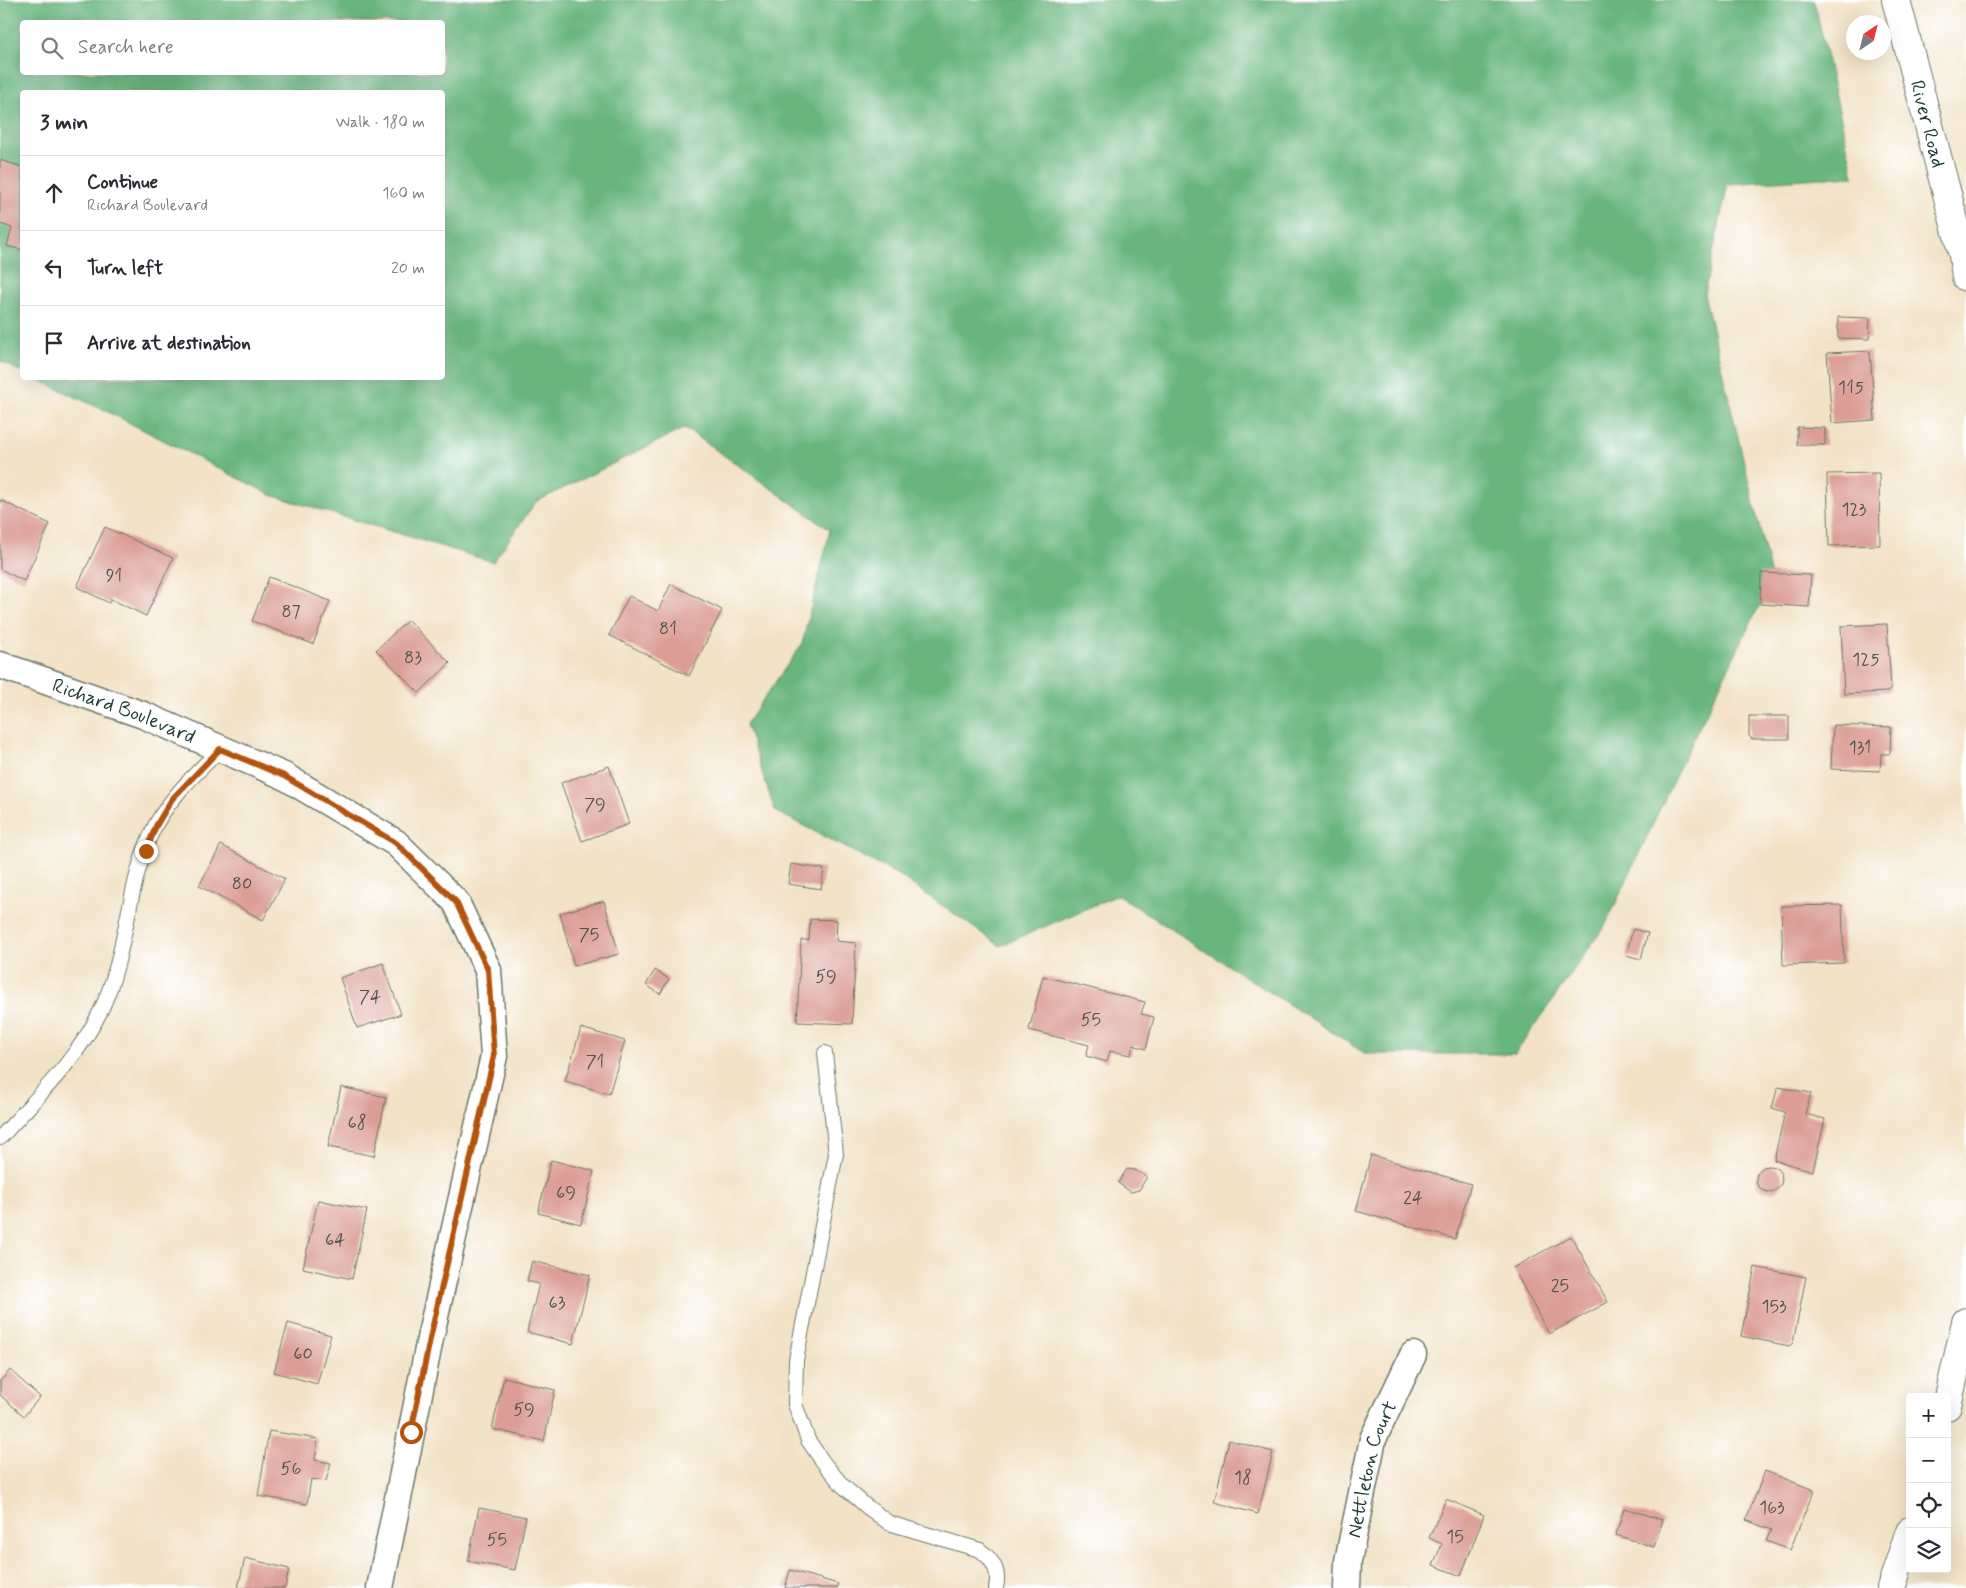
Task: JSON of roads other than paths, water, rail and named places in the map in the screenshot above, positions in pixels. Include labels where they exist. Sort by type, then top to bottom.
[{"type":"main road","name":"River Road","points":[[1896,0],[1964,256],[1966,277]]},
{"type":"main road","points":[[1950,1393],[1966,1322]]},
{"type":"main road","points":[[1891,1588],[1906,1543]]},
{"type":"street","name":"Richard Boulevard","points":[[0,666],[143,715],[284,776],[396,843],[456,902],[488,970],[494,1056],[431,1334],[380,1588]]},
{"type":"street","name":"Nettleton Court","points":[[1347,1588],[1348,1562],[1373,1439],[1413,1355]]},
{"type":"lane","points":[[0,1138],[73,1056],[101,1010],[114,975],[141,863],[156,826],[172,799],[220,749]]},
{"type":"lane","points":[[825,1053],[836,1154],[796,1360],[795,1404],[808,1440],[842,1485],[889,1523],[980,1550],[991,1558],[996,1568],[996,1588]]}]
